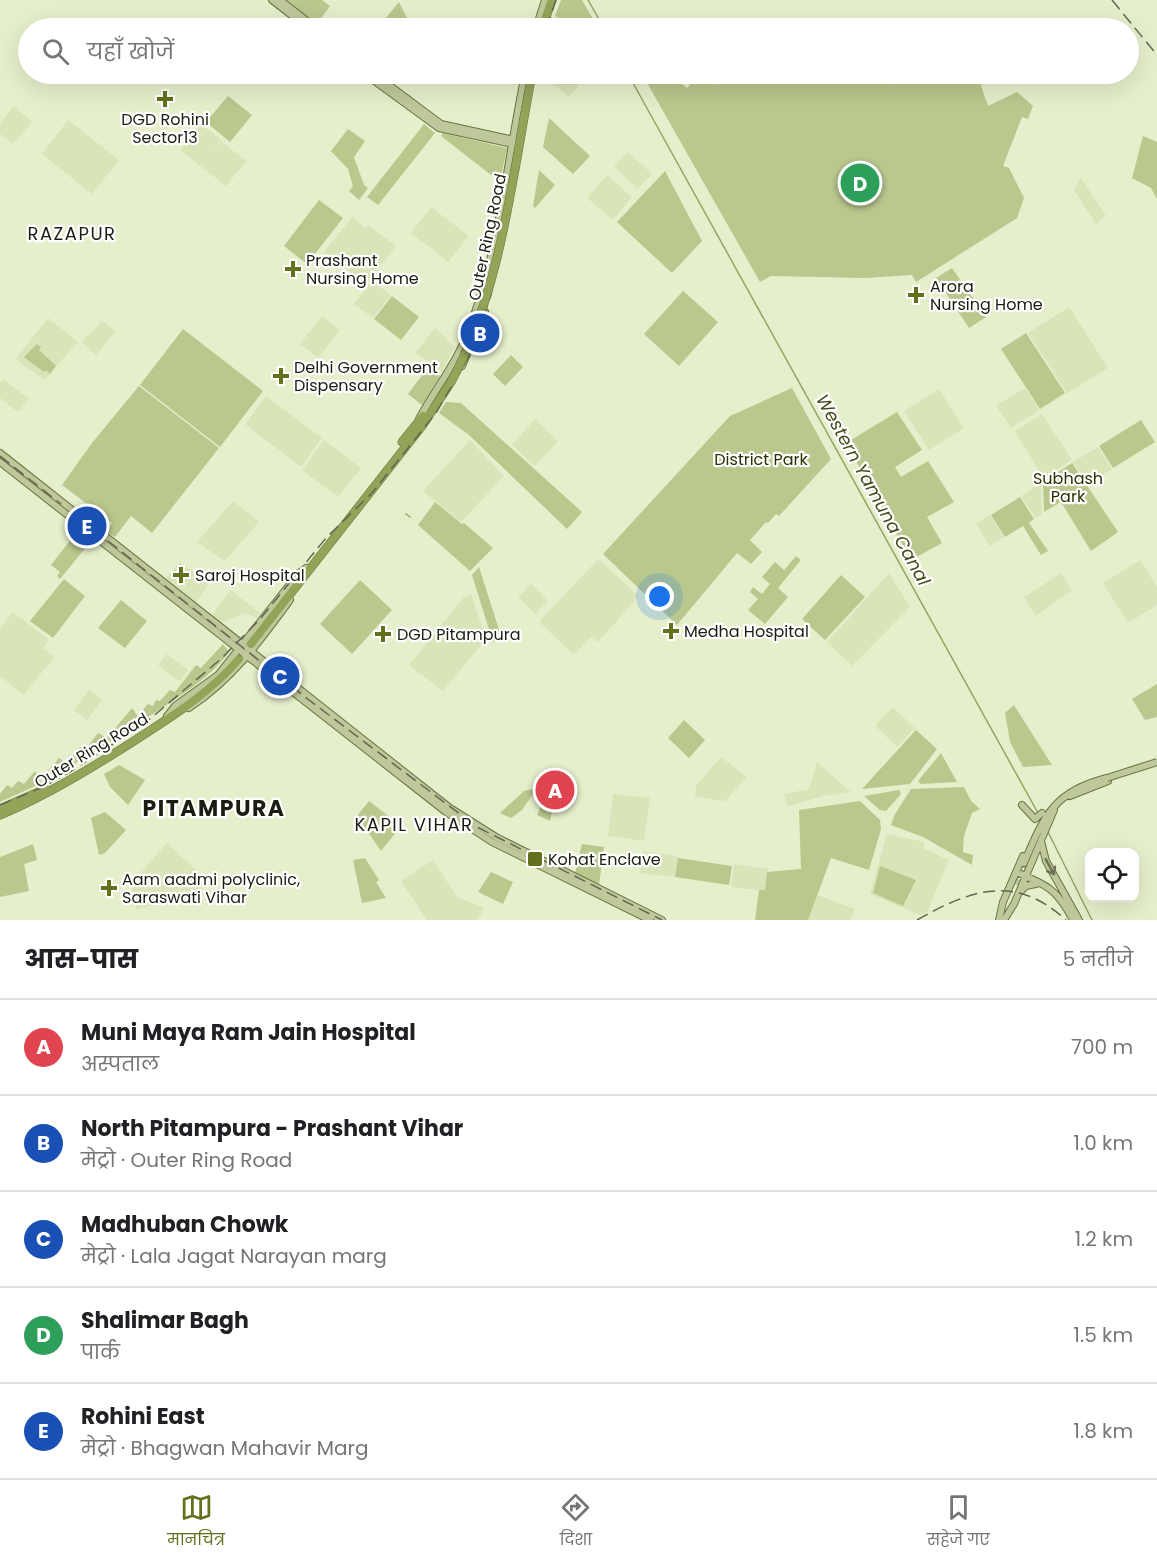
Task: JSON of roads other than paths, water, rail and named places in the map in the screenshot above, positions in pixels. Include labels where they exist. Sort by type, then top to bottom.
[{"type":"highway","points":[[544,18],[550,0]]},
{"type":"highway","name":"Outer Ring Road","points":[[2,811],[65,780],[165,719],[203,692],[247,651],[307,569],[419,425],[449,381],[470,341],[491,280],[527,84]]},
{"type":"main road","points":[[273,0],[296,18]]},
{"type":"main road","points":[[280,0],[303,18]]},
{"type":"main road","points":[[378,84],[431,123],[513,142]]},
{"type":"main road","points":[[387,84],[441,124],[465,132]]},
{"type":"main road","name":"Outer Ring Road","points":[[419,425],[446,394],[468,356],[480,327],[494,278],[513,184],[528,84]]},
{"type":"main road","name":"Outer Ring Road","points":[[419,425],[446,377],[471,323],[486,275],[513,142],[527,102]]},
{"type":"main road","points":[[505,183],[513,184]]},
{"type":"main road","points":[[486,275],[494,278]]},
{"type":"main road","points":[[471,323],[480,327]]},
{"type":"main road","points":[[0,453],[474,831],[650,920]]},
{"type":"main road","points":[[0,462],[428,791],[477,826],[662,920]]},
{"type":"main road","points":[[247,651],[247,643],[252,647],[305,580],[307,569]]},
{"type":"main road","points":[[165,719],[175,706],[247,651],[277,618]]},
{"type":"main road","points":[[1001,920],[1016,871],[1043,822],[1053,809],[1078,786],[1157,764]]},
{"type":"main road","points":[[1022,805],[1043,822]]},
{"type":"main road","points":[[1043,822],[1043,853],[1073,920]]},
{"type":"main road","points":[[1025,863],[1043,822]]},
{"type":"main road","points":[[1019,893],[1042,837]]},
{"type":"main road","points":[[1016,871],[1053,884],[1061,896]]},
{"type":"main road","points":[[1026,875],[1043,883],[1069,901],[1079,920]]},
{"type":"main road","points":[[1001,920],[1026,886],[1043,883]]},
{"type":"main road","points":[[1001,920],[1016,884]]},
{"type":"waterway","name":"Western Yamuna Canal","points":[[588,0],[598,18]]},
{"type":"waterway","name":"Western Yamuna Canal","points":[[634,84],[1038,813]]},
{"type":"waterway","points":[[406,514],[410,517]]},
{"type":"waterway","name":"Western Yamuna Canal","points":[[1047,830],[1092,920]]},
{"type":"tunnel","points":[[1015,884],[1024,863]]},
{"type":"railway","points":[[550,18],[556,0]]},
{"type":"railway","points":[[1112,0],[1127,18]]},
{"type":"railway","points":[[1139,33],[1157,55]]},
{"type":"railway","points":[[0,805],[43,787],[70,772],[144,724],[222,658],[260,619],[326,538],[372,493],[436,413],[471,353],[491,295],[533,84]]},
{"type":"railway","points":[[0,456],[61,504]]},
{"type":"railway","points":[[108,541],[309,700],[477,827],[662,920]]},
{"type":"railway","points":[[917,920],[955,901],[974,894],[992,891],[1010,891],[1029,896],[1047,905],[1066,920]]},
{"type":"place","name":"DGD Rohini Sector13","points":[[165,99]]},
{"type":"place","name":"Shalimar Bagh","points":[[860,183]]},
{"type":"place","name":"Prashant Nursing Home","points":[[293,269]]},
{"type":"place","name":"Arora Nursing Home","points":[[916,295]]},
{"type":"place","name":"North Pitampura - Prashant Vihar","points":[[480,333]]},
{"type":"place","name":"Delhi Government Dispensary","points":[[281,376]]},
{"type":"place","name":"Rohini East","points":[[87,526]]},
{"type":"place","name":"Saroj Hospital","points":[[181,575]]},
{"type":"place","name":"Medha Hospital","points":[[671,631]]},
{"type":"place","name":"DGD Pitampura","points":[[383,634]]},
{"type":"place","name":"Madhuban Chowk","points":[[280,676]]},
{"type":"place","name":"Muni Maya Ram Jain Hospital","points":[[555,790]]},
{"type":"place","name":"Kohat Enclave","points":[[535,859]]},
{"type":"place","name":"Aam aadmi polyclinic, Saraswati Vihar","points":[[109,888]]},
{"type":"district","name":"RAZAPUR","points":[[72,234]]},
{"type":"district","name":"PITAMPURA","points":[[214,808]]},
{"type":"district","name":"KAPIL VIHAR","points":[[414,825]]},
{"type":"park label","name":"District Park","points":[[761,459]]},
{"type":"park label","name":"Subhash Park","points":[[1068,487]]}]
